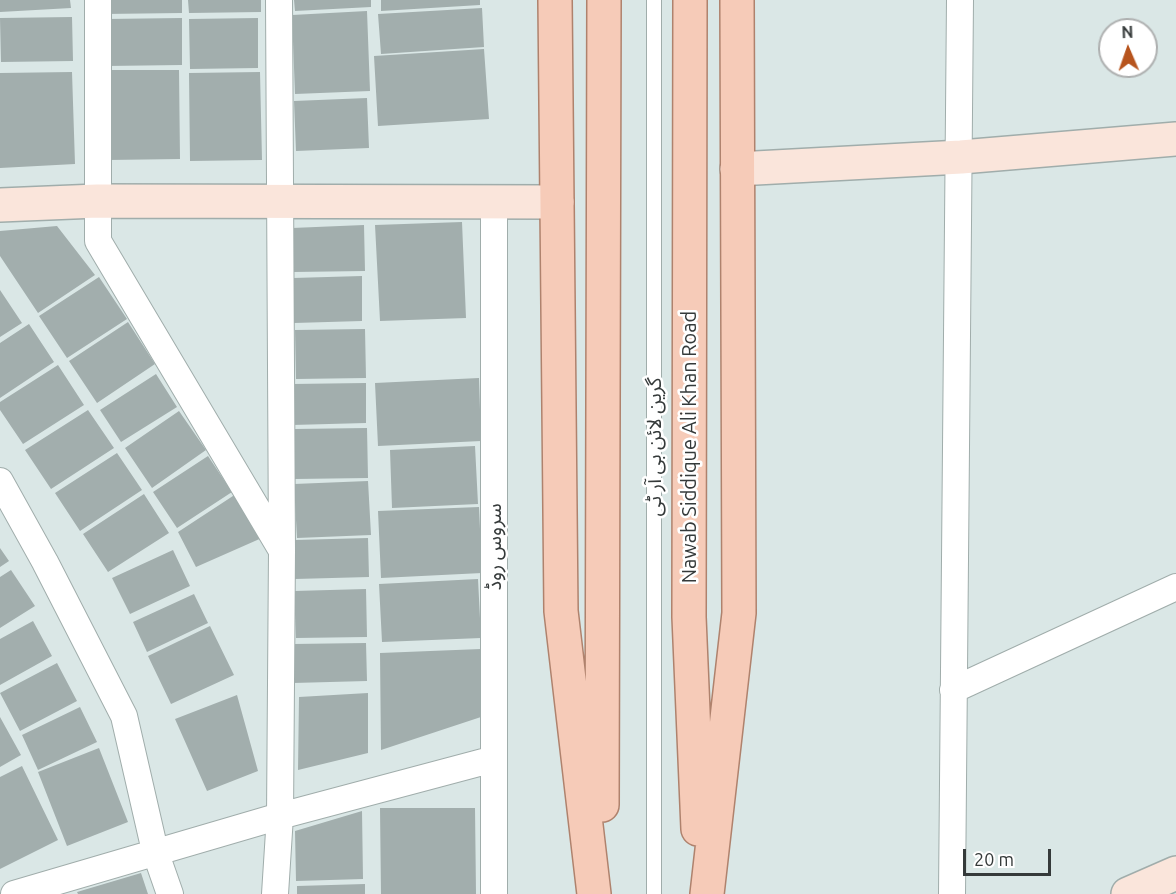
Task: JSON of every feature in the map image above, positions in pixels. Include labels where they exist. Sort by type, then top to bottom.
[{"type":"main road","points":[[555,0],[561,611],[594,894]]},
{"type":"main road","points":[[602,894],[604,0]]},
{"type":"main road","name":"Nawab Siddique Ali Khan Road","points":[[690,0],[689,617],[701,894]]},
{"type":"main road","points":[[707,894],[739,614],[737,0]]},
{"type":"street","points":[[98,0],[98,241],[282,550]]},
{"type":"street","points":[[275,894],[280,816],[282,550],[279,0]]},
{"type":"street","points":[[952,894],[961,157],[960,0]]},
{"type":"street","points":[[737,169],[961,157],[1176,139]]},
{"type":"street","points":[[0,205],[97,201],[557,202]]},
{"type":"street","name":"سروس روڈ","points":[[494,201],[494,894]]},
{"type":"street","points":[[0,481],[45,562],[123,716],[155,851],[170,894]]},
{"type":"street","points":[[953,690],[1176,587]]},
{"type":"street","points":[[14,894],[155,851],[495,759]]},
{"type":"street","points":[[1128,894],[1176,873]]},
{"type":"lane","name":"گرین لائن بی آر ٹی","points":[[654,0],[654,894]]},
{"type":"building","points":[[0,0],[70,0],[71,8],[0,12]]},
{"type":"building","points":[[104,0],[182,0],[182,13],[104,14]]},
{"type":"building","points":[[188,0],[261,0],[261,12],[189,13]]},
{"type":"building","points":[[294,0],[371,0],[371,7],[295,11]]},
{"type":"building","points":[[381,0],[480,0],[480,5],[381,11]]},
{"type":"building","points":[[482,8],[484,47],[381,54],[378,14]]},
{"type":"building","points":[[367,11],[370,91],[295,94],[292,15]]},
{"type":"building","points":[[72,17],[73,61],[1,62],[0,18]]},
{"type":"building","points":[[182,18],[182,65],[106,66],[106,19]]},
{"type":"building","points":[[258,18],[258,68],[190,69],[189,19]]},
{"type":"building","points":[[484,49],[489,119],[378,126],[374,56]]},
{"type":"building","points":[[108,70],[179,70],[180,159],[108,160]]},
{"type":"building","points":[[72,72],[75,164],[0,168],[0,73]]},
{"type":"building","points":[[260,72],[262,160],[190,161],[189,73]]},
{"type":"building","points":[[367,98],[369,148],[296,151],[294,101]]},
{"type":"building","points":[[462,222],[466,318],[380,321],[375,225]]},
{"type":"building","points":[[364,225],[365,271],[293,272],[292,228]]},
{"type":"building","points":[[57,226],[95,275],[38,313],[0,256],[0,231]]},
{"type":"building","points":[[362,276],[362,321],[294,323],[293,278]]},
{"type":"building","points":[[99,277],[127,319],[67,358],[39,316]]},
{"type":"building","points":[[0,290],[22,323],[0,337]]},
{"type":"building","points":[[128,322],[155,364],[97,403],[69,361]]},
{"type":"building","points":[[29,324],[54,362],[0,398],[0,343]]},
{"type":"building","points":[[365,329],[366,378],[296,379],[295,330]]},
{"type":"building","points":[[58,365],[84,405],[23,444],[0,410],[0,402]]},
{"type":"building","points":[[156,374],[177,407],[121,442],[100,410]]},
{"type":"building","points":[[479,378],[481,441],[378,446],[375,383]]},
{"type":"building","points":[[366,383],[366,423],[292,425],[292,384]]},
{"type":"building","points":[[88,410],[114,448],[51,489],[25,450]]},
{"type":"building","points":[[179,411],[206,450],[152,488],[125,448]]},
{"type":"building","points":[[367,428],[368,478],[295,479],[294,429]]},
{"type":"building","points":[[475,446],[478,504],[392,508],[390,450]]},
{"type":"building","points":[[117,453],[142,490],[80,531],[55,493]]},
{"type":"building","points":[[208,456],[232,492],[177,528],[153,492]]},
{"type":"building","points":[[368,481],[371,535],[297,538],[294,484]]},
{"type":"building","points":[[144,494],[169,533],[108,572],[83,534]]},
{"type":"building","points":[[236,494],[264,537],[196,567],[178,532]]},
{"type":"building","points":[[479,507],[482,573],[381,578],[378,511]]},
{"type":"building","points":[[368,538],[369,577],[295,579],[295,540]]},
{"type":"building","points":[[0,548],[9,561],[0,567]]},
{"type":"building","points":[[173,550],[190,586],[130,614],[112,578]]},
{"type":"building","points":[[11,570],[35,606],[0,628],[0,577]]},
{"type":"building","points":[[478,579],[481,638],[382,642],[379,584]]},
{"type":"building","points":[[366,589],[367,637],[296,638],[294,591]]},
{"type":"building","points":[[194,594],[208,623],[147,652],[133,622]]},
{"type":"building","points":[[33,621],[52,656],[0,685],[0,639]]},
{"type":"building","points":[[210,626],[234,675],[171,704],[148,656]]},
{"type":"building","points":[[366,643],[367,681],[293,683],[293,644]]},
{"type":"building","points":[[481,649],[484,716],[381,750],[380,653]]},
{"type":"building","points":[[57,663],[77,701],[20,731],[0,693]]},
{"type":"building","points":[[368,693],[368,753],[298,770],[299,697]]},
{"type":"building","points":[[237,695],[258,771],[207,791],[175,719]]},
{"type":"building","points":[[80,707],[97,742],[38,770],[22,735]]},
{"type":"building","points":[[0,717],[21,755],[0,767]]},
{"type":"building","points":[[99,748],[128,822],[67,846],[38,772]]},
{"type":"building","points":[[22,766],[58,840],[0,869],[0,777]]},
{"type":"building","points":[[380,808],[475,808],[476,894],[381,894]]},
{"type":"building","points":[[362,811],[363,879],[296,881],[295,831]]},
{"type":"building","points":[[141,873],[148,894],[78,894],[77,892]]},
{"type":"building","points":[[365,884],[365,894],[297,894],[297,886]]}]
